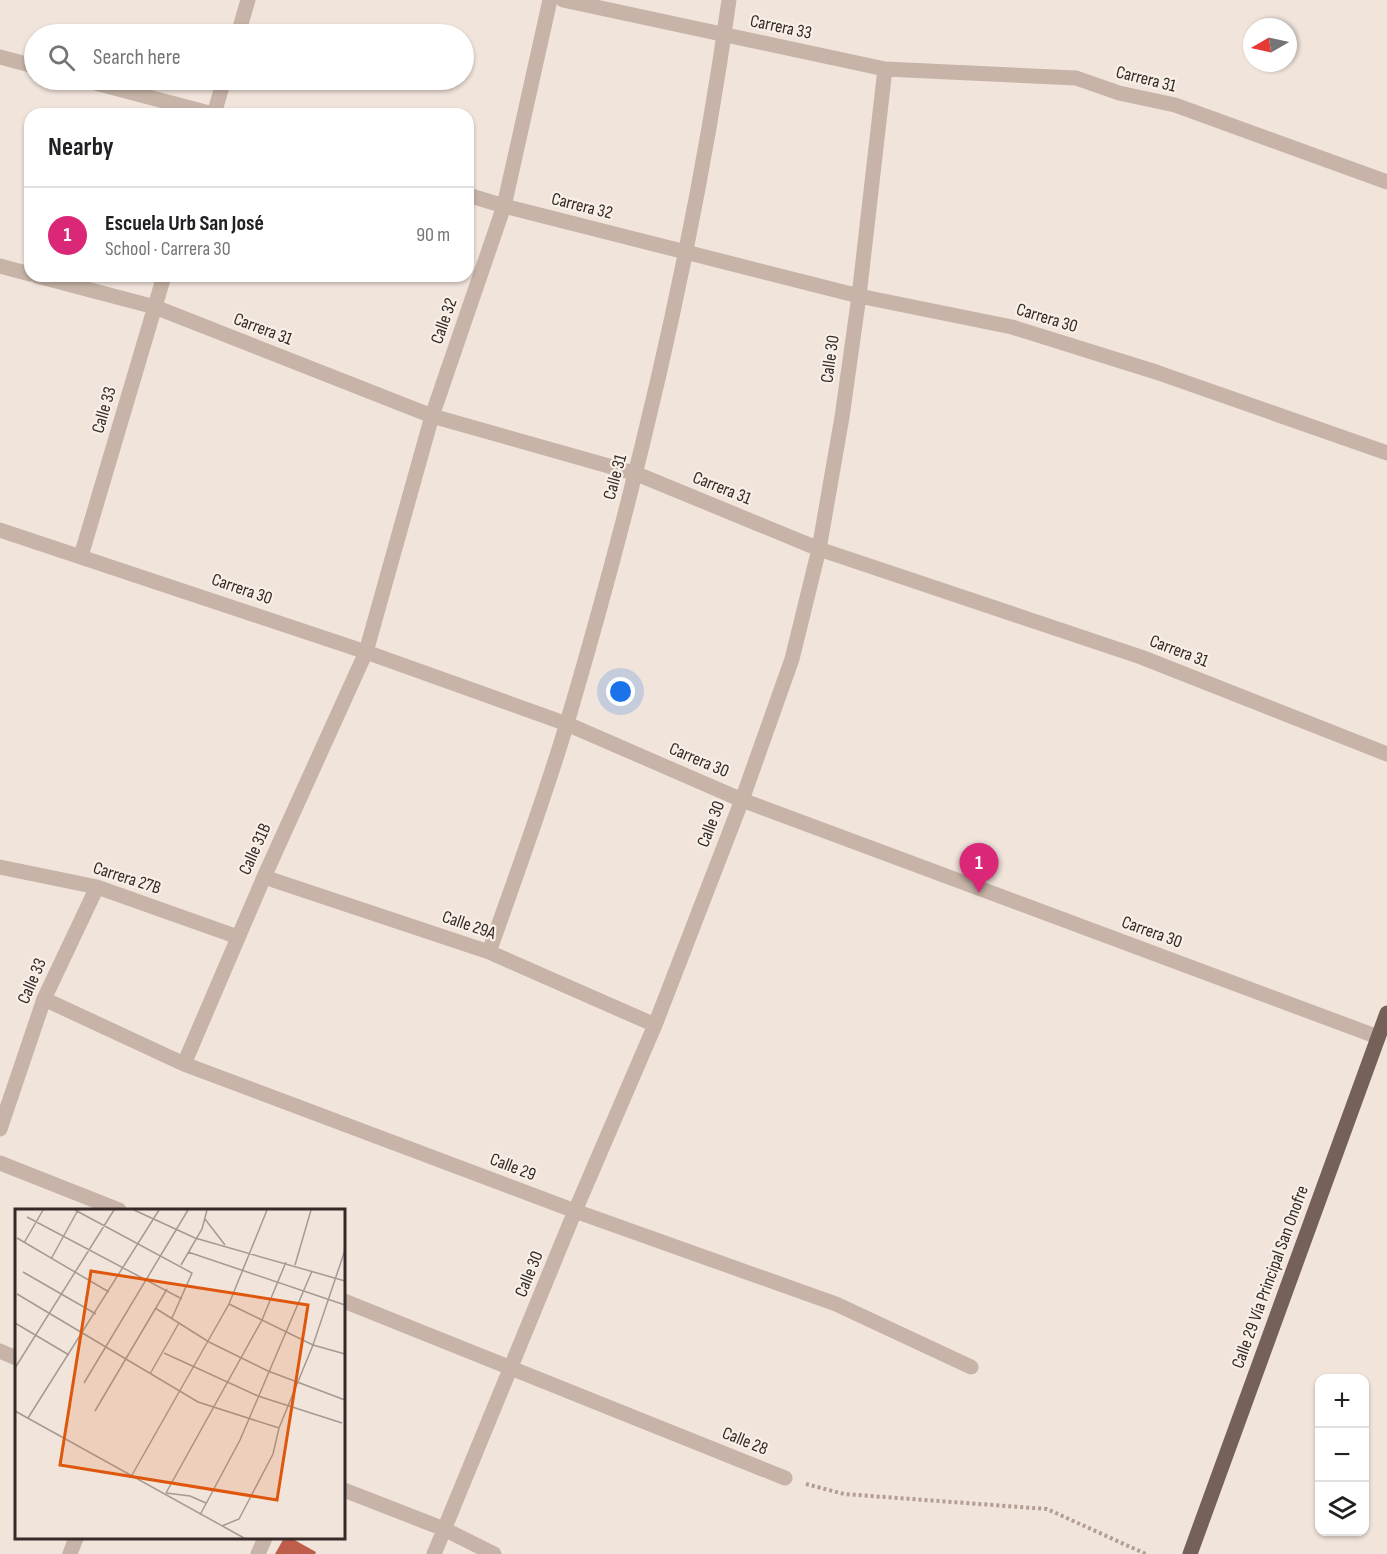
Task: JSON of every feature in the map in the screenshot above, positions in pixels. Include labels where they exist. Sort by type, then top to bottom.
[{"type":"main road","name":"Calle 29 Vía Principal San Onofre","points":[[1190,1554],[1387,1013]]},
{"type":"street","points":[[241,24],[249,0]]},
{"type":"street","name":"Calle 32","points":[[366,652],[432,416],[504,206],[549,0]]},
{"type":"street","name":"Carrera 33","points":[[563,0],[885,69]]},
{"type":"street","name":"Calle 31","points":[[489,952],[567,724],[637,474],[687,252],[729,0]]},
{"type":"street","points":[[0,57],[24,63]]},
{"type":"street","name":"Carrera 31","points":[[885,69],[1076,78],[1119,93],[1174,105],[1387,182]]},
{"type":"street","name":"Calle 30","points":[[434,1554],[575,1211],[655,1025],[742,800],[792,659],[819,549],[842,417],[859,297],[885,69]]},
{"type":"street","points":[[122,90],[190,108]]},
{"type":"street","points":[[215,108],[221,90]]},
{"type":"street","name":"Carrera 32","points":[[474,197],[687,252]]},
{"type":"street","name":"Carrera 30","points":[[687,252],[859,297],[1012,327],[1156,372],[1387,453]]},
{"type":"street","points":[[0,266],[24,272]]},
{"type":"street","name":"Carrera 31","points":[[60,282],[154,307],[432,416],[637,474],[819,549],[1141,657],[1387,754]]},
{"type":"street","name":"Calle 33","points":[[81,556],[162,282]]},
{"type":"street","name":"Carrera 30","points":[[0,530],[366,652],[567,724],[742,800],[1378,1038]]},
{"type":"street","name":"Calle 31B","points":[[184,1064],[264,877],[366,652]]},
{"type":"street","name":"Carrera 27B","points":[[0,867],[97,887],[238,937]]},
{"type":"street","name":"Calle 29A","points":[[264,877],[489,952],[655,1025]]},
{"type":"street","name":"Calle 33","points":[[0,1129],[44,999],[97,887]]},
{"type":"street","name":"Calle 29","points":[[44,999],[184,1064],[575,1211],[836,1304],[971,1367]]},
{"type":"street","points":[[0,1163],[116,1209]]},
{"type":"street","name":"Calle 28","points":[[345,1301],[785,1478]]},
{"type":"street","points":[[0,1351],[15,1358]]},
{"type":"street","points":[[345,1490],[444,1529],[494,1554]]},
{"type":"street","points":[[70,1554],[76,1539]]},
{"type":"street","points":[[258,1554],[265,1539]]},
{"type":"path","points":[[785,1478],[844,1494],[1047,1509],[1146,1554]]},
{"type":"building","points":[[283,1539],[293,1539],[316,1552],[315,1554],[275,1554]]},
{"type":"place","name":"Escuela Urb San José","points":[[979,893]]}]
